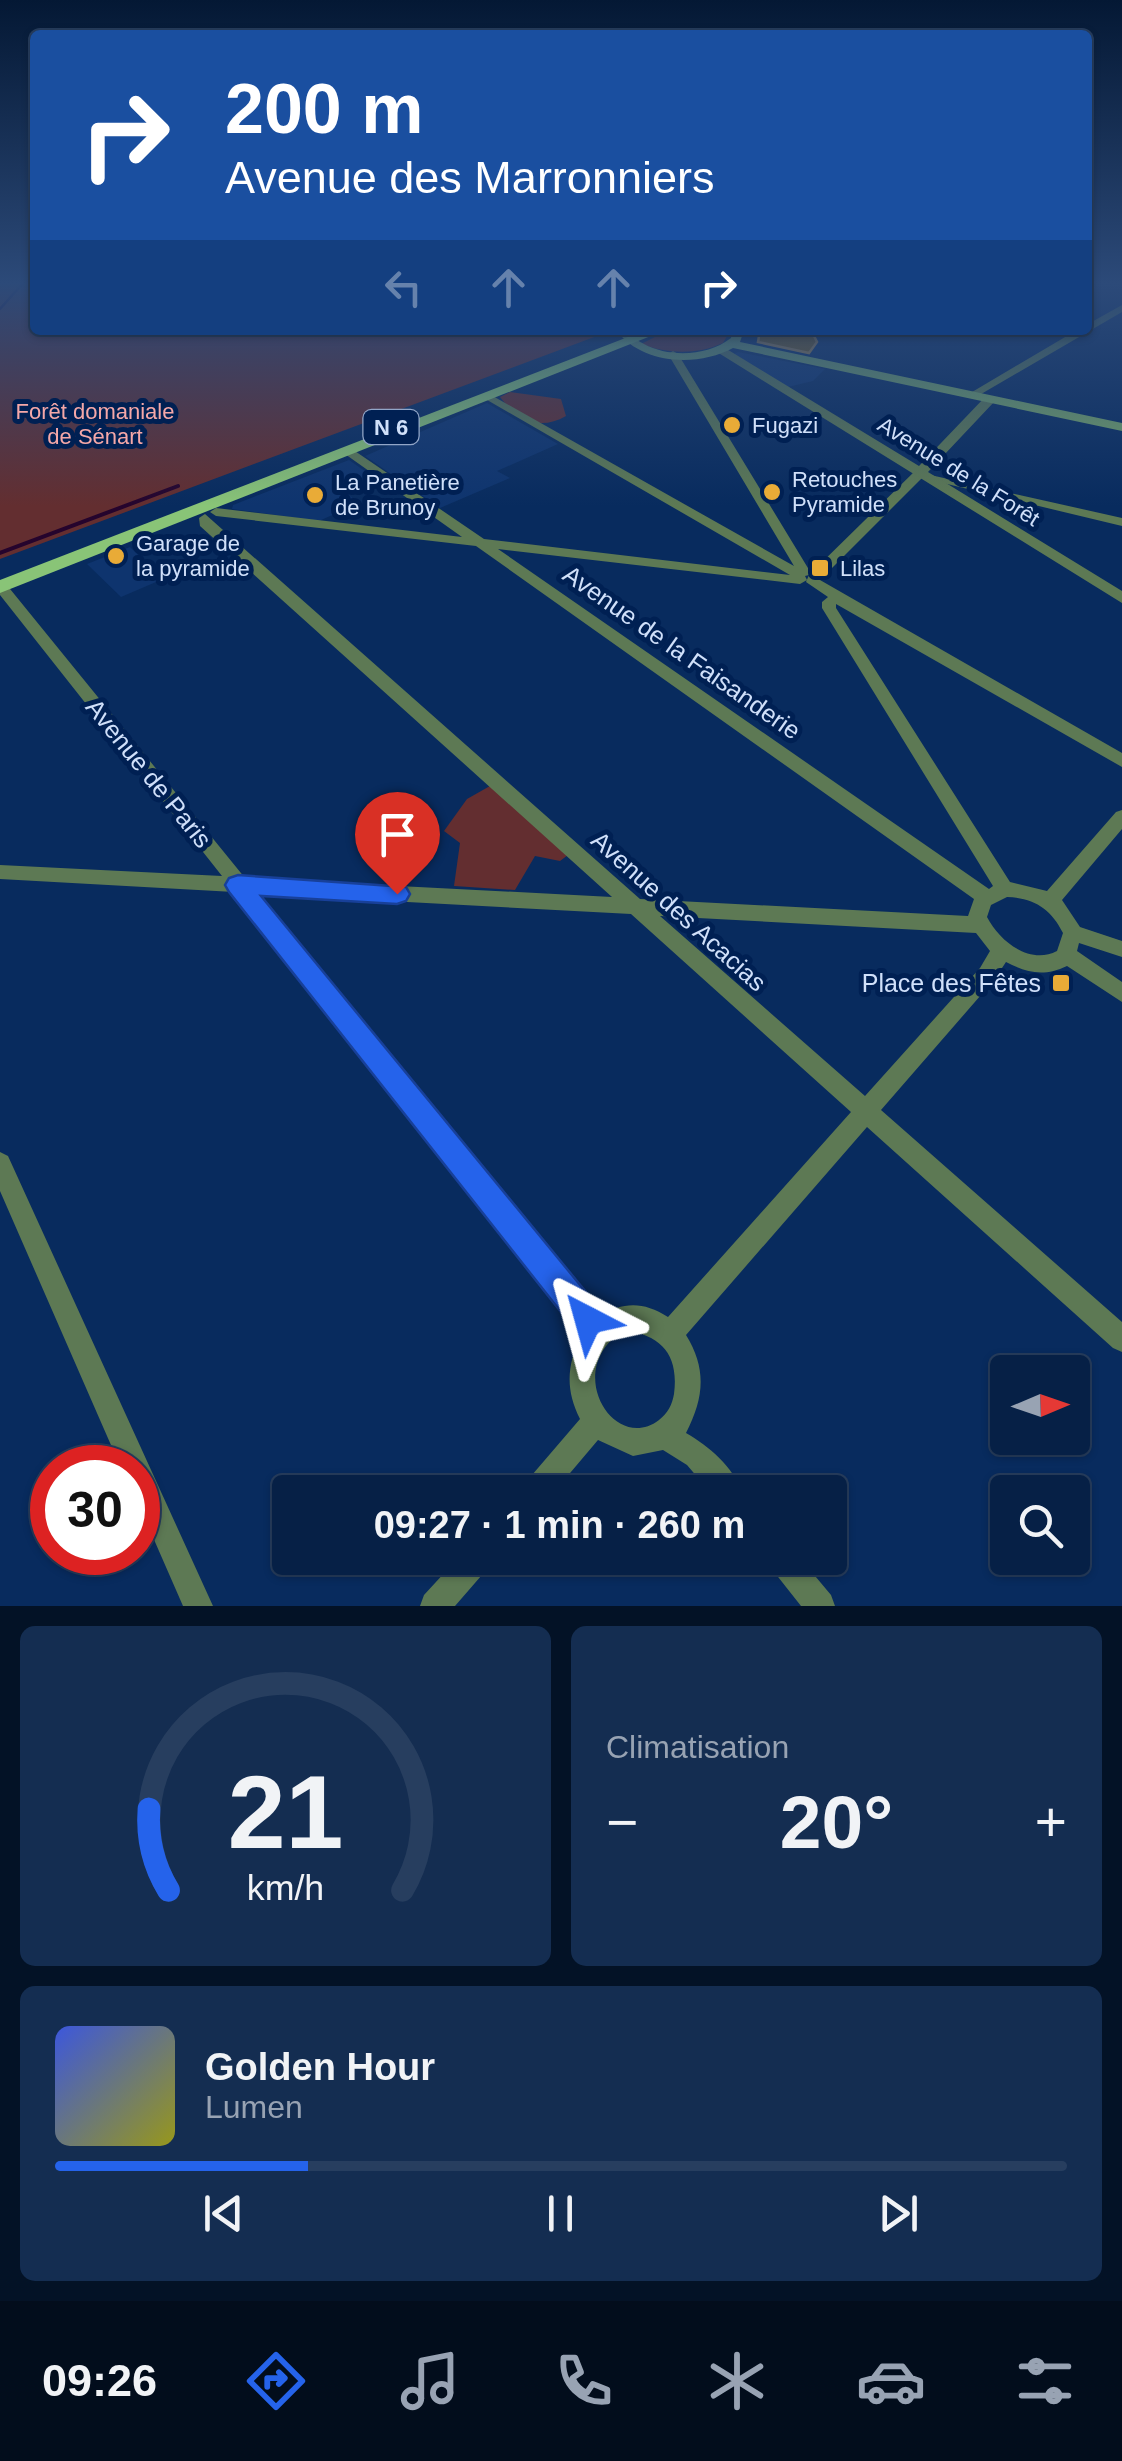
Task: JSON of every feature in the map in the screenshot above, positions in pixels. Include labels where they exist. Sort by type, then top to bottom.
[{"type":"main road","name":"N 6","points":[[0,578],[572,356]]},
{"type":"main road","name":"N 6","points":[[1,587],[207,512],[580,356]]},
{"type":"main road","points":[[773,356],[1122,426]]},
{"type":"street","points":[[674,356],[807,577]]},
{"type":"street","name":"Avenue de la Forêt","points":[[741,356],[1122,598]]},
{"type":"street","points":[[972,395],[1038,356]]},
{"type":"street","points":[[487,397],[1122,760]]},
{"type":"street","points":[[207,512],[482,545],[807,577],[858,539],[924,475],[990,399]]},
{"type":"street","name":"Avenue de la Faisanderie","points":[[349,450],[482,545],[995,893]]},
{"type":"street","points":[[924,475],[1122,522]]},
{"type":"street","name":"Avenue des Acacias","points":[[207,512],[205,523],[1122,1339]]},
{"type":"street","name":"Avenue de Paris","points":[[1,587],[588,1320],[594,1336]]},
{"type":"street","points":[[837,597],[829,608],[995,893]]},
{"type":"street","points":[[1050,900],[1122,817]]},
{"type":"street","points":[[0,872],[980,924]]},
{"type":"street","points":[[1029,891],[1050,900],[1068,920],[1073,933],[1066,955],[1057,961],[1030,964],[1001,952],[980,924],[978,911],[995,893],[1029,891]]},
{"type":"street","points":[[1073,933],[1122,949]]},
{"type":"street","points":[[671,1333],[867,1112],[995,964],[1001,952]]},
{"type":"street","points":[[1066,955],[1122,994]]},
{"type":"street","points":[[0,1164],[126,1445]]},
{"type":"street","points":[[640,1317],[671,1333],[689,1367],[690,1386],[677,1422],[664,1435],[647,1442],[628,1442],[611,1434],[596,1420],[582,1386],[586,1350],[594,1336],[608,1324],[640,1317]]},
{"type":"street","points":[[550,1475],[596,1420]]},
{"type":"street","points":[[664,1435],[697,1455],[714,1475]]},
{"type":"street","points":[[160,1521],[198,1606]]},
{"type":"street","points":[[435,1606],[463,1575]]},
{"type":"street","points":[[794,1575],[820,1606]]},
{"type":"shaded area","points":[[737,356],[758,356],[825,369],[813,381],[788,387]]},
{"type":"shaded area","points":[[487,403],[558,444],[497,471],[510,478],[440,508],[365,456]]},
{"type":"shaded area","points":[[349,460],[372,476],[341,489],[359,503],[319,521],[232,509],[233,505]]},
{"type":"shaded area","points":[[130,547],[163,579],[121,597],[87,564]]},
{"type":"green space","name":"Forêt domaniale de Sénart","points":[[0,356],[544,356],[0,559]]},
{"type":"green space","points":[[510,392],[561,399],[566,416],[547,423],[522,418],[500,397]]},
{"type":"green space","points":[[490,786],[568,855],[560,861],[535,856],[515,890],[454,886],[460,843],[444,831],[467,799]]},
{"type":"waterway","points":[[0,553],[178,486]]},
{"type":"place","name":"Fugazi","points":[[732,425]]},
{"type":"place","name":"Retouches Pyramide","points":[[772,492]]},
{"type":"place","name":"La Panetière de Brunoy","points":[[315,495]]},
{"type":"place","name":"Garage de la pyramide","points":[[116,556]]},
{"type":"place","name":"Lilas","points":[[820,568]]},
{"type":"place","name":"Place des Fêtes","points":[[1061,983]]},
{"type":"route","points":[[397,894],[238,885],[588,1320]]}]
